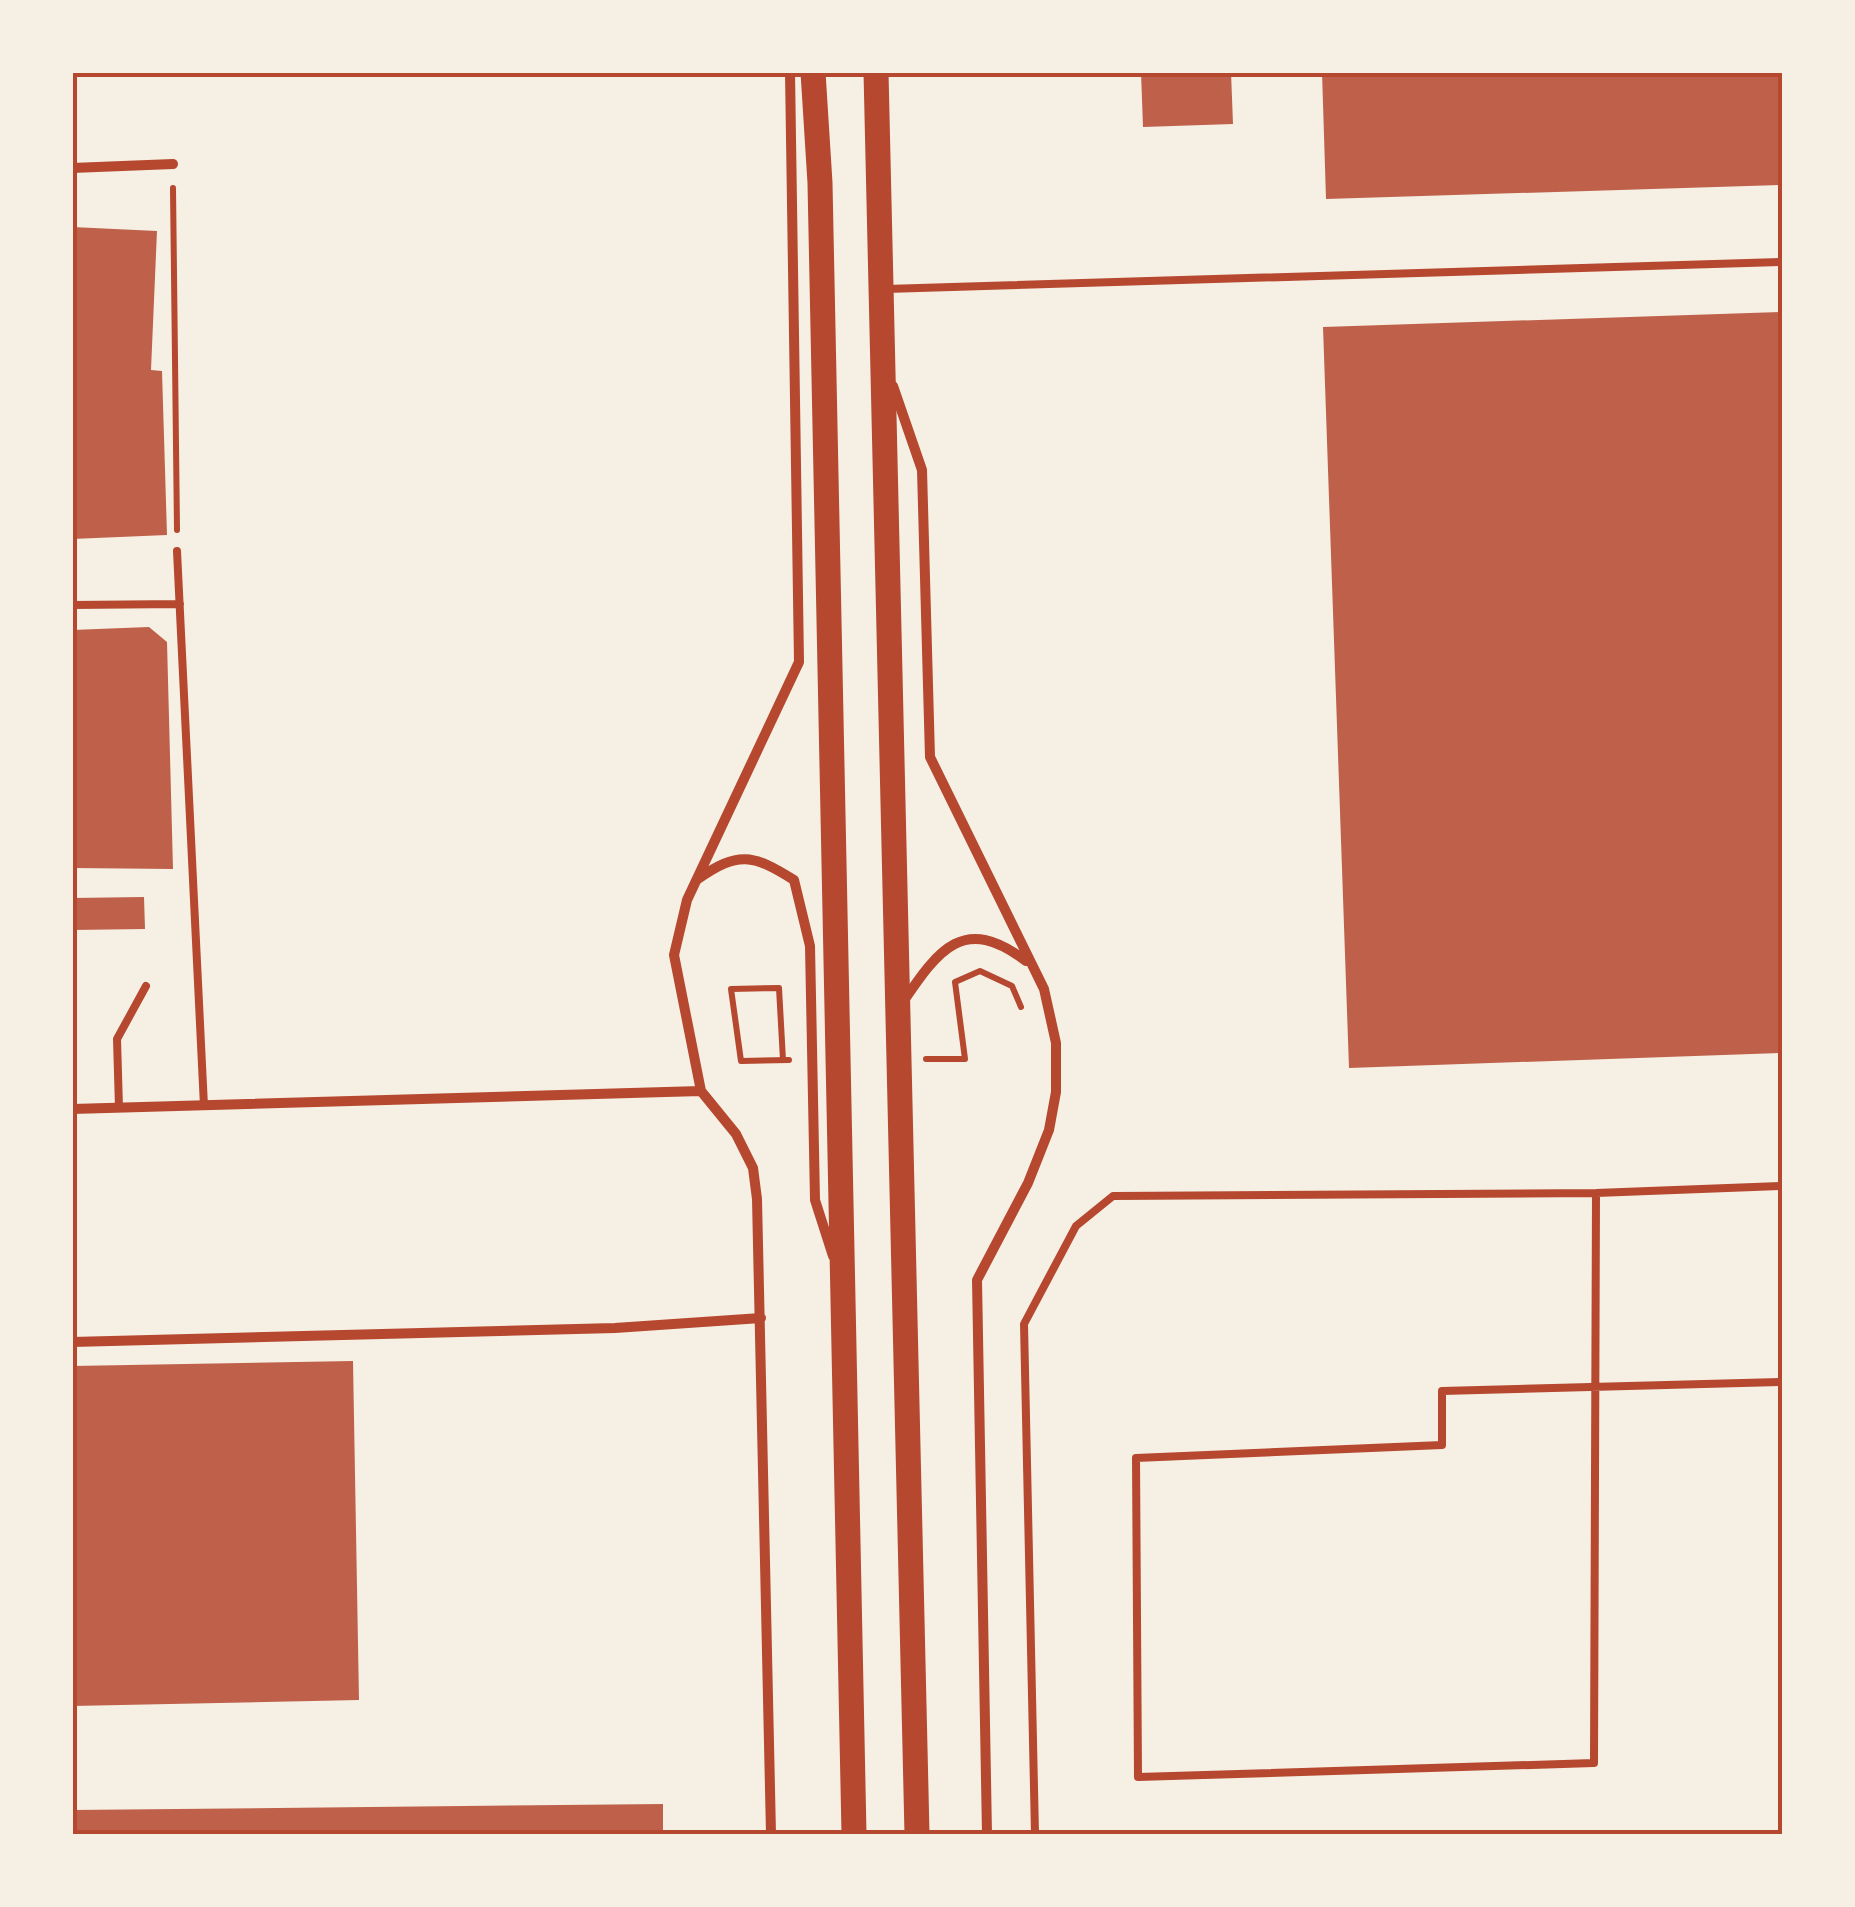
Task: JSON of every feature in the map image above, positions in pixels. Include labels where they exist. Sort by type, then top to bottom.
[{"type":"main road","points":[[813,72],[820,183],[839,1276],[854,1834]]},
{"type":"main road","points":[[876,72],[886,366],[917,1834]]},
{"type":"street","points":[[771,1834],[761,1318],[753,1168],[736,1134],[701,1091],[674,955],[676,930],[697,880],[799,662],[790,72]]},
{"type":"street","points":[[72,168],[173,164]]},
{"type":"street","points":[[886,366],[922,470],[930,756],[1054,1017],[1056,1092],[1049,1130],[1028,1183],[977,1280],[987,1834]]},
{"type":"street","points":[[697,880],[736,858],[752,859],[794,880],[810,946],[815,1200],[839,1276]]},
{"type":"street","points":[[898,1009],[928,965],[953,943],[991,940],[1031,965]]},
{"type":"street","points":[[72,1110],[701,1091]]},
{"type":"street","points":[[72,1342],[616,1328],[761,1318]]},
{"type":"lane","points":[[882,289],[1782,262]]},
{"type":"lane","points":[[177,551],[204,1106]]},
{"type":"lane","points":[[72,605],[180,604]]},
{"type":"lane","points":[[119,1108],[118,1039],[146,986]]},
{"type":"lane","points":[[1035,1834],[1024,1324],[1076,1226],[1114,1196],[1596,1193],[1782,1186]]},
{"type":"lane","points":[[1596,1193],[1592,1386],[1594,1763],[1138,1777],[1136,1458],[1442,1445],[1442,1391],[1592,1386],[1782,1382]]},
{"type":"path","points":[[173,164],[177,551]]},
{"type":"path","points":[[966,1059],[955,982],[980,970],[1012,986],[1027,1020]]},
{"type":"path","points":[[772,1060],[741,1062],[731,989],[779,988],[783,1060]]},
{"type":"building","points":[[1141,72],[1231,72],[1233,124],[1143,127]]},
{"type":"building","points":[[1322,72],[1782,72],[1782,185],[1326,199]]},
{"type":"building","points":[[72,227],[157,231],[151,370],[162,371],[167,535],[72,539]]},
{"type":"building","points":[[1782,312],[1782,1053],[1349,1068],[1323,327]]},
{"type":"building","points":[[149,627],[167,642],[173,869],[72,868],[72,630]]},
{"type":"building","points":[[144,897],[145,929],[72,930],[72,898]]},
{"type":"building","points":[[353,1361],[359,1700],[72,1706],[72,1366]]},
{"type":"building","points":[[663,1804],[663,1834],[72,1834],[72,1810]]}]
